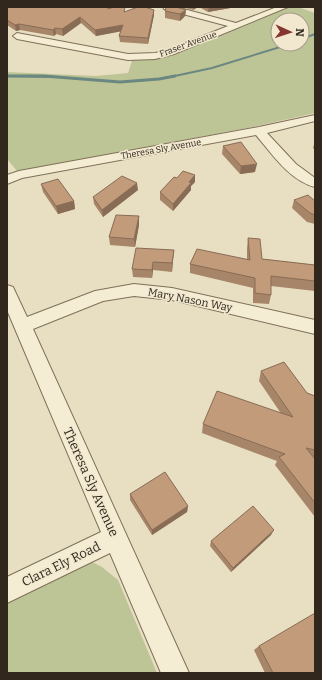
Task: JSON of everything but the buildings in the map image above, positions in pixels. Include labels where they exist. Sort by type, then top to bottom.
[{"type":"street","points":[[167,7],[237,26]]},
{"type":"street","name":"Fraser Avenue","points":[[17,36],[128,57],[142,58],[170,52],[284,7]]},
{"type":"street","name":"Theresa Sly Avenue","points":[[7,180],[19,175],[259,131],[315,118]]},
{"type":"street","points":[[259,131],[287,163],[303,177],[315,184]]},
{"type":"street","name":"Mary Nason Way","points":[[22,326],[101,295],[134,290],[172,294],[315,327]]},
{"type":"street","name":"Theresa Sly Avenue","points":[[7,291],[175,673]]},
{"type":"street","name":"Clara Ely Road","points":[[7,590],[116,538]]},
{"type":"green space","points":[[287,7],[298,7],[315,13],[315,113],[253,127],[17,171],[7,159],[7,72],[96,76],[128,73],[133,58],[156,57],[270,13],[270,52],[310,52],[310,12],[274,12]]},
{"type":"green space","points":[[84,558],[102,567],[118,580],[157,673],[7,673],[7,596]]},
{"type":"waterway","points":[[310,36],[315,34]]},
{"type":"waterway","points":[[172,76],[212,68],[270,50]]},
{"type":"waterway","points":[[53,77],[7,76],[44,76],[120,82],[172,76]]}]
